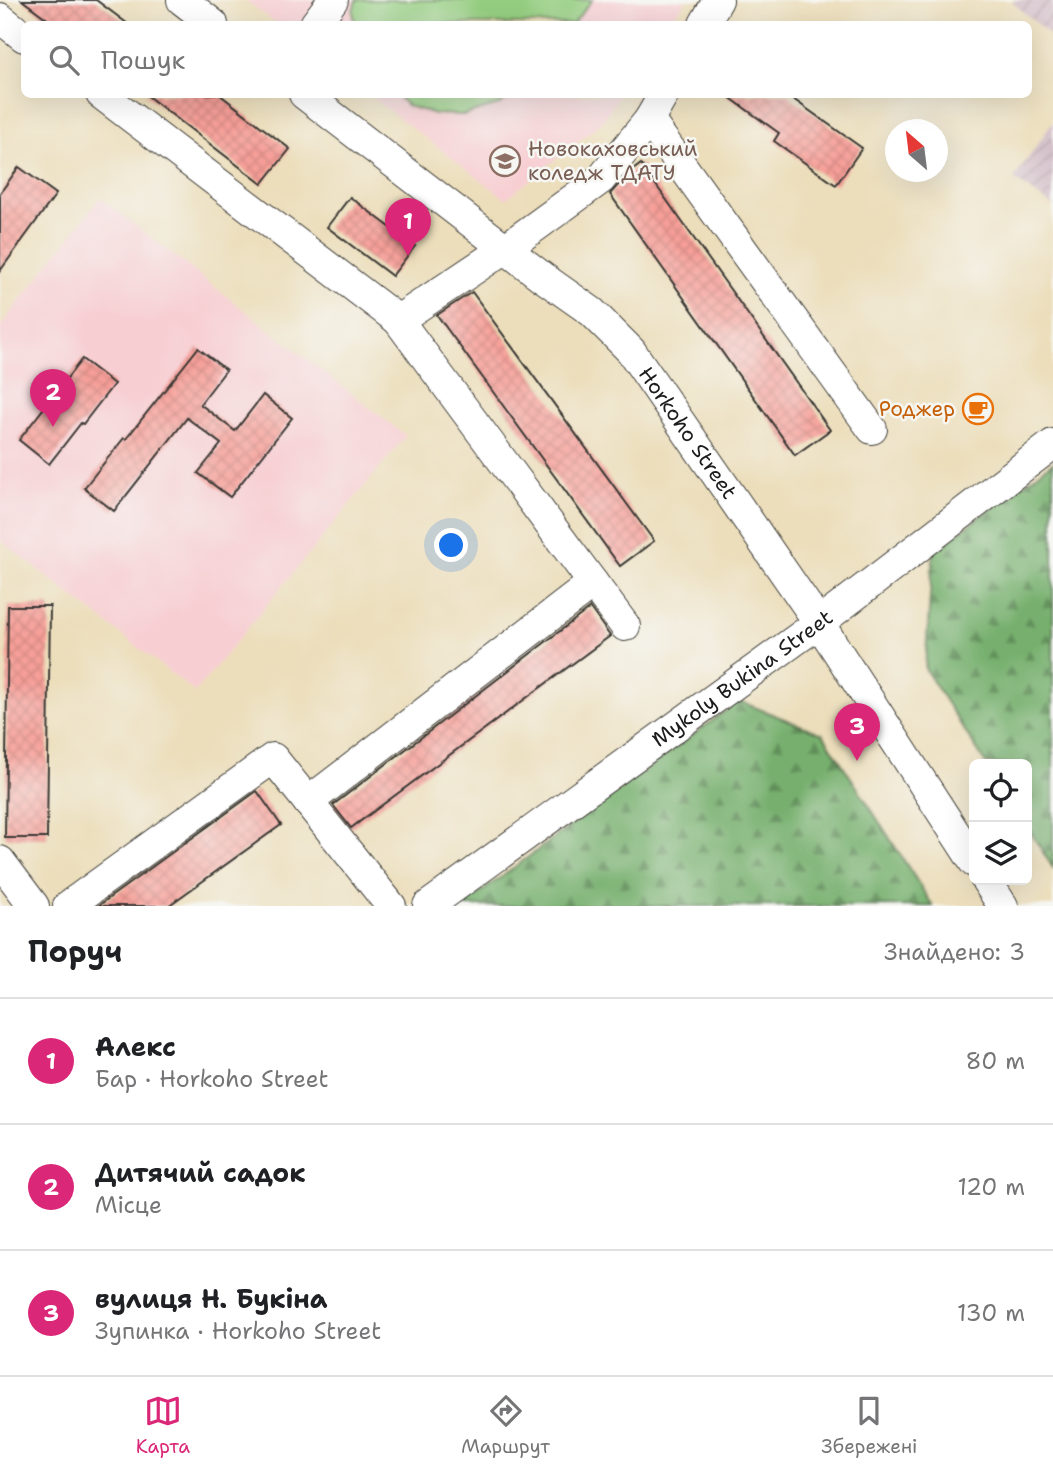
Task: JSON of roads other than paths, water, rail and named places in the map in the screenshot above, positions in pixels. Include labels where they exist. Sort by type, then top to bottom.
[{"type":"street","points":[[182,0],[209,21]]},
{"type":"street","points":[[317,21],[333,0]]},
{"type":"street","points":[[706,21],[718,0]]},
{"type":"street","points":[[0,18],[21,35]]},
{"type":"street","points":[[106,98],[398,320],[625,626]]},
{"type":"street","name":"Horkoho Street","points":[[309,98],[592,312],[631,351],[819,623],[969,854]]},
{"type":"street","points":[[398,320],[506,248],[601,179],[649,120],[661,98]]},
{"type":"street","points":[[649,120],[872,429]]},
{"type":"street","name":"Mykoly Bukina Street","points":[[428,906],[819,623],[1053,444]]},
{"type":"street","points":[[308,802],[593,583]]},
{"type":"street","points":[[68,906],[273,758],[391,906]]},
{"type":"street","points":[[0,861],[34,906]]},
{"type":"street","points":[[989,885],[1003,906]]},
{"type":"place","name":"Новокаховський коледж ТДАТУ","points":[[505,161]]},
{"type":"place","name":"Алекс","points":[[408,256]]},
{"type":"place","name":"Роджер","points":[[978,409]]},
{"type":"place","name":"Дитячий садок","points":[[53,427]]},
{"type":"place","name":"вулиця Н. Букіна","points":[[857,761]]}]
